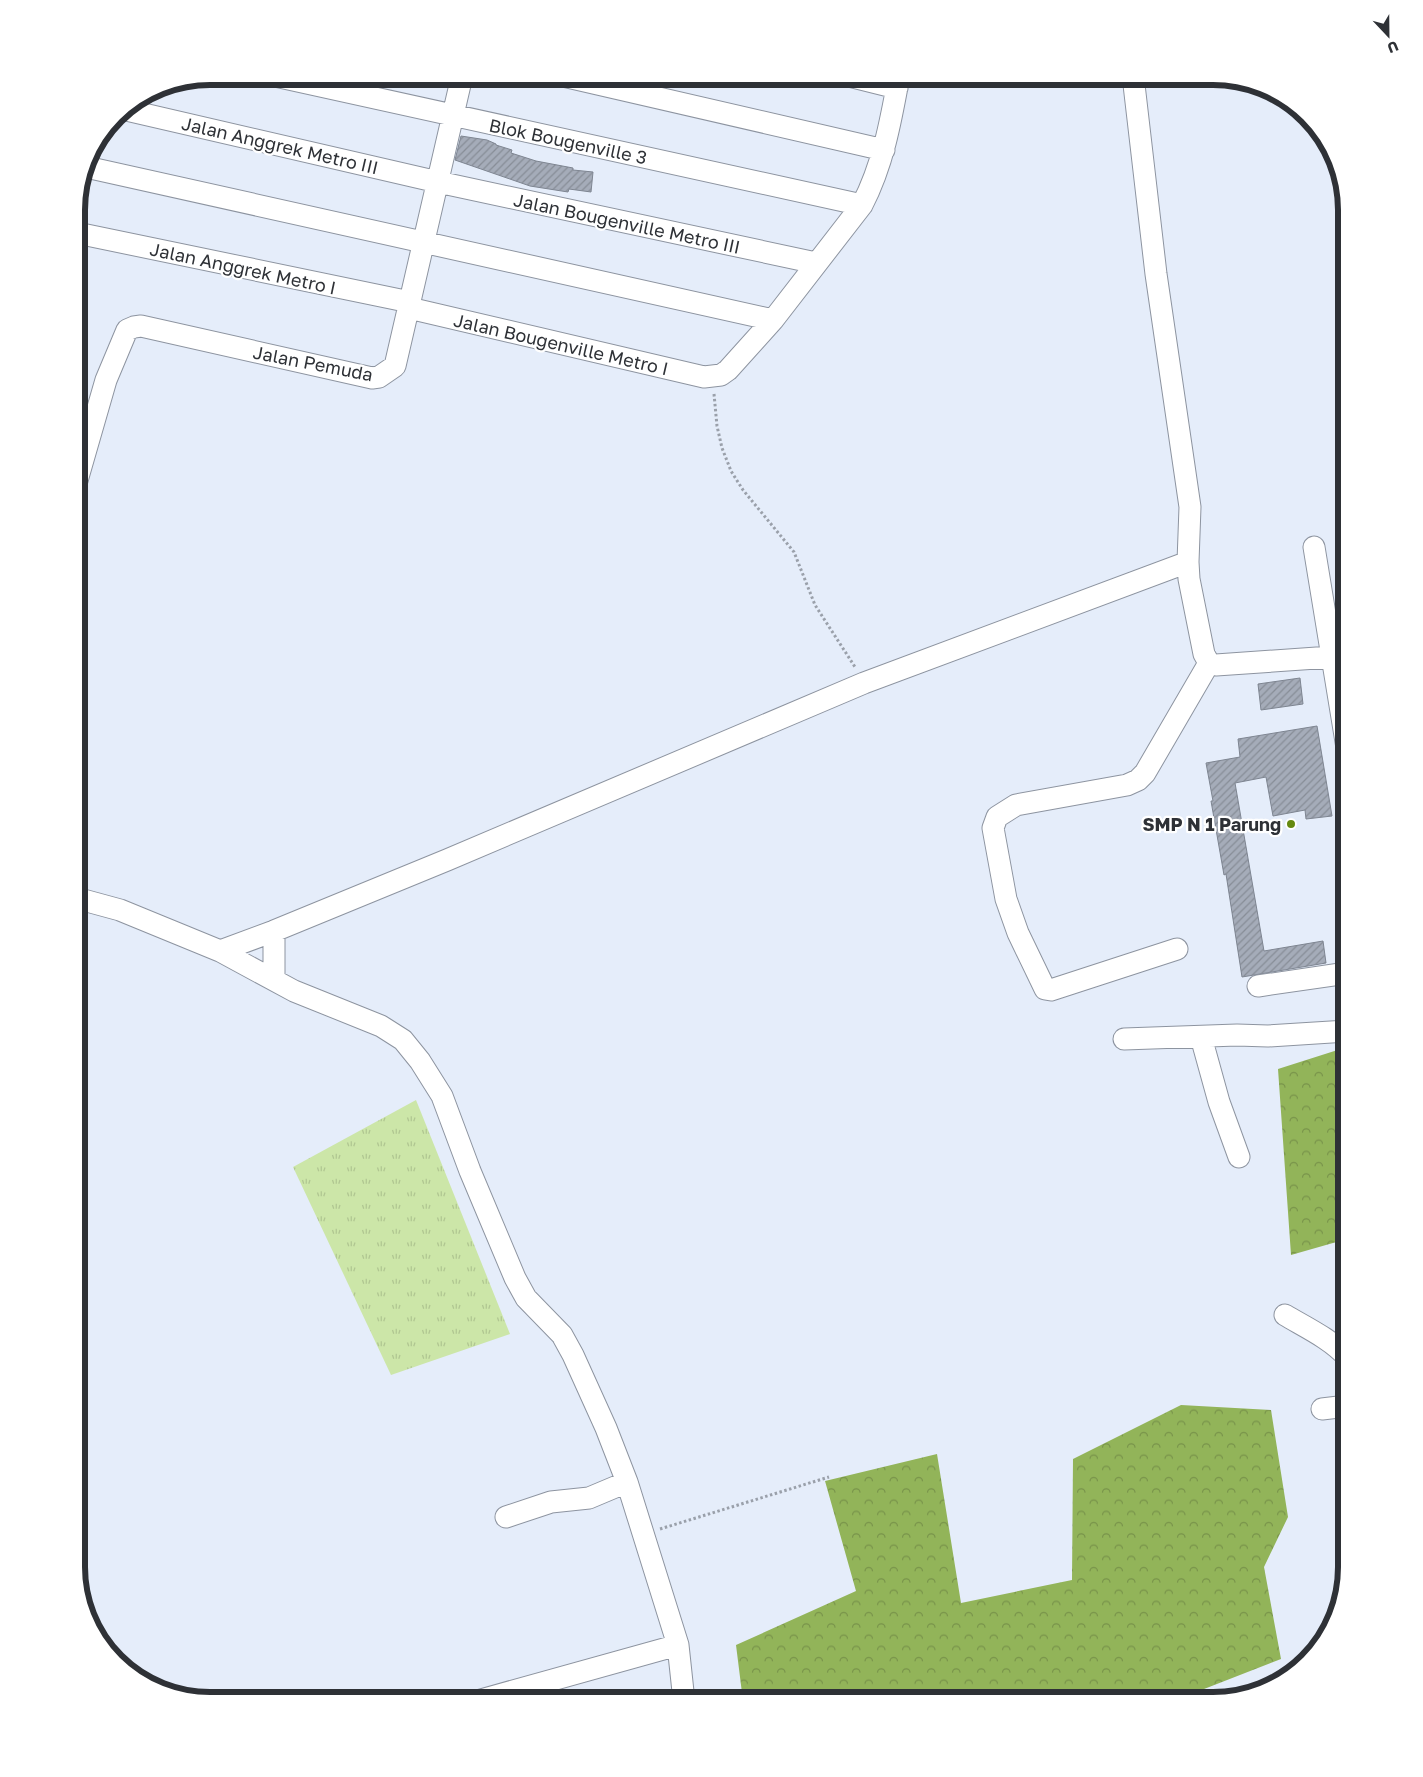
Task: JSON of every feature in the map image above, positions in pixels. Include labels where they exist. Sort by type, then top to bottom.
[{"type":"street","name":"Blok Bougenville 3","points":[[315,85],[862,205]]},
{"type":"street","name":"Jalan Pemuda","points":[[85,453],[106,380],[126,330],[134,327],[142,326],[372,378],[379,377],[395,366],[460,85]]},
{"type":"street","points":[[602,85],[884,150]]},
{"type":"street","points":[[714,377],[728,370],[773,320],[862,205],[871,188],[884,150],[897,85]]},
{"type":"street","points":[[1134,85],[1156,274],[1190,507],[1189,579],[1204,654],[1209,663],[1216,665],[1338,654]]},
{"type":"street","name":"Jalan Anggrek Metro III","points":[[133,112],[438,182]]},
{"type":"street","points":[[93,168],[773,320]]},
{"type":"street","name":"Jalan Bougenville Metro III","points":[[438,182],[816,263]]},
{"type":"street","name":"Jalan Anggrek Metro I","points":[[85,235],[409,305]]},
{"type":"street","name":"Jalan Bougenville Metro I","points":[[409,305],[714,377]]},
{"type":"street","points":[[1314,547],[1338,650]]},
{"type":"street","points":[[220,951],[274,931],[456,856],[864,683],[1188,562]]},
{"type":"street","points":[[1177,949],[1051,990],[1045,989],[1018,933],[1006,900],[993,828],[997,817],[1016,805],[1127,784],[1138,780],[1145,774],[1209,663]]},
{"type":"street","points":[[85,900],[120,910],[220,951],[314,999],[381,1026],[403,1040],[420,1061],[442,1096],[470,1171],[515,1278],[526,1298],[562,1335],[574,1355],[606,1428],[627,1482],[678,1645],[683,1692]]},
{"type":"street","points":[[274,931],[274,980]]},
{"type":"street","points":[[1258,986],[1338,974]]},
{"type":"street","points":[[1124,1039],[1268,1036],[1338,1031]]},
{"type":"street","points":[[1201,1037],[1219,1102],[1239,1157]]},
{"type":"street","points":[[1285,1315],[1338,1348]]},
{"type":"street","points":[[1322,1409],[1338,1407]]},
{"type":"street","points":[[506,1517],[551,1502],[588,1498],[627,1482]]},
{"type":"street","points":[[509,1692],[678,1645]]},
{"type":"path","points":[[714,377],[716,426],[722,448],[732,471],[743,490],[794,552],[815,605],[864,683]]},
{"type":"path","points":[[642,1534],[829,1476]]},
{"type":"green space","points":[[1338,1050],[1338,1242],[1291,1255],[1278,1069]]},
{"type":"green space","points":[[416,1100],[510,1334],[391,1375],[293,1167]]},
{"type":"green space","points":[[1181,1405],[1271,1410],[1288,1517],[1264,1567],[1281,1659],[1196,1692],[742,1692],[736,1645],[856,1591],[825,1481],[937,1454],[961,1603],[1072,1580],[1073,1459]]},
{"type":"building","points":[[461,136],[487,140],[512,150],[511,153],[536,161],[573,168],[573,170],[593,172],[591,192],[569,189],[568,192],[530,186],[455,160]]},
{"type":"building","points":[[1300,678],[1303,704],[1261,710],[1258,684]]},
{"type":"building","points":[[1317,726],[1332,816],[1306,819],[1305,810],[1273,816],[1266,777],[1235,783],[1264,951],[1323,941],[1326,963],[1242,977],[1206,763],[1240,757],[1238,739]]},
{"type":"place","name":"SMP N 1 Parung","points":[[1291,824]]}]
